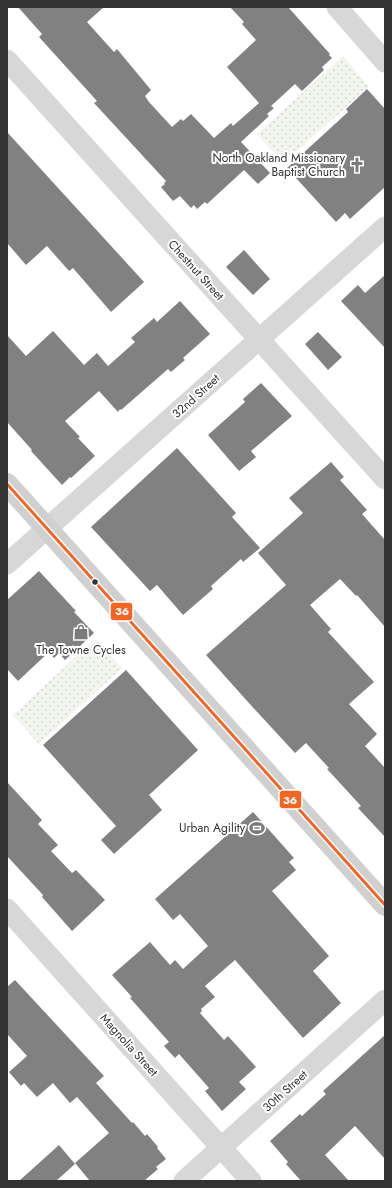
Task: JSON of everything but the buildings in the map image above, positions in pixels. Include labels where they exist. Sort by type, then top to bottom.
[{"type":"main road","points":[[7,484],[385,905]]},
{"type":"street","points":[[337,7],[385,62]]},
{"type":"street","name":"Chestnut Street","points":[[7,60],[385,479]]},
{"type":"street","name":"32nd Street","points":[[7,564],[385,227]]},
{"type":"street","name":"Magnolia Street","points":[[7,910],[251,1181]]},
{"type":"street","name":"30th Street","points":[[184,1181],[385,1000]]},
{"type":"shaded area","points":[[343,56],[369,87],[283,163],[257,134]]},
{"type":"shaded area","points":[[95,639],[122,668],[39,744],[13,715]]},
{"type":"transit line","name":"36","points":[[7,484],[385,905]]},
{"type":"place","name":"North Oakland Missionary Baptist Church","points":[[357,165]]},
{"type":"place","name":"The Towne Cycles","points":[[81,632]]},
{"type":"place","name":"Urban Agility","points":[[257,828]]}]
